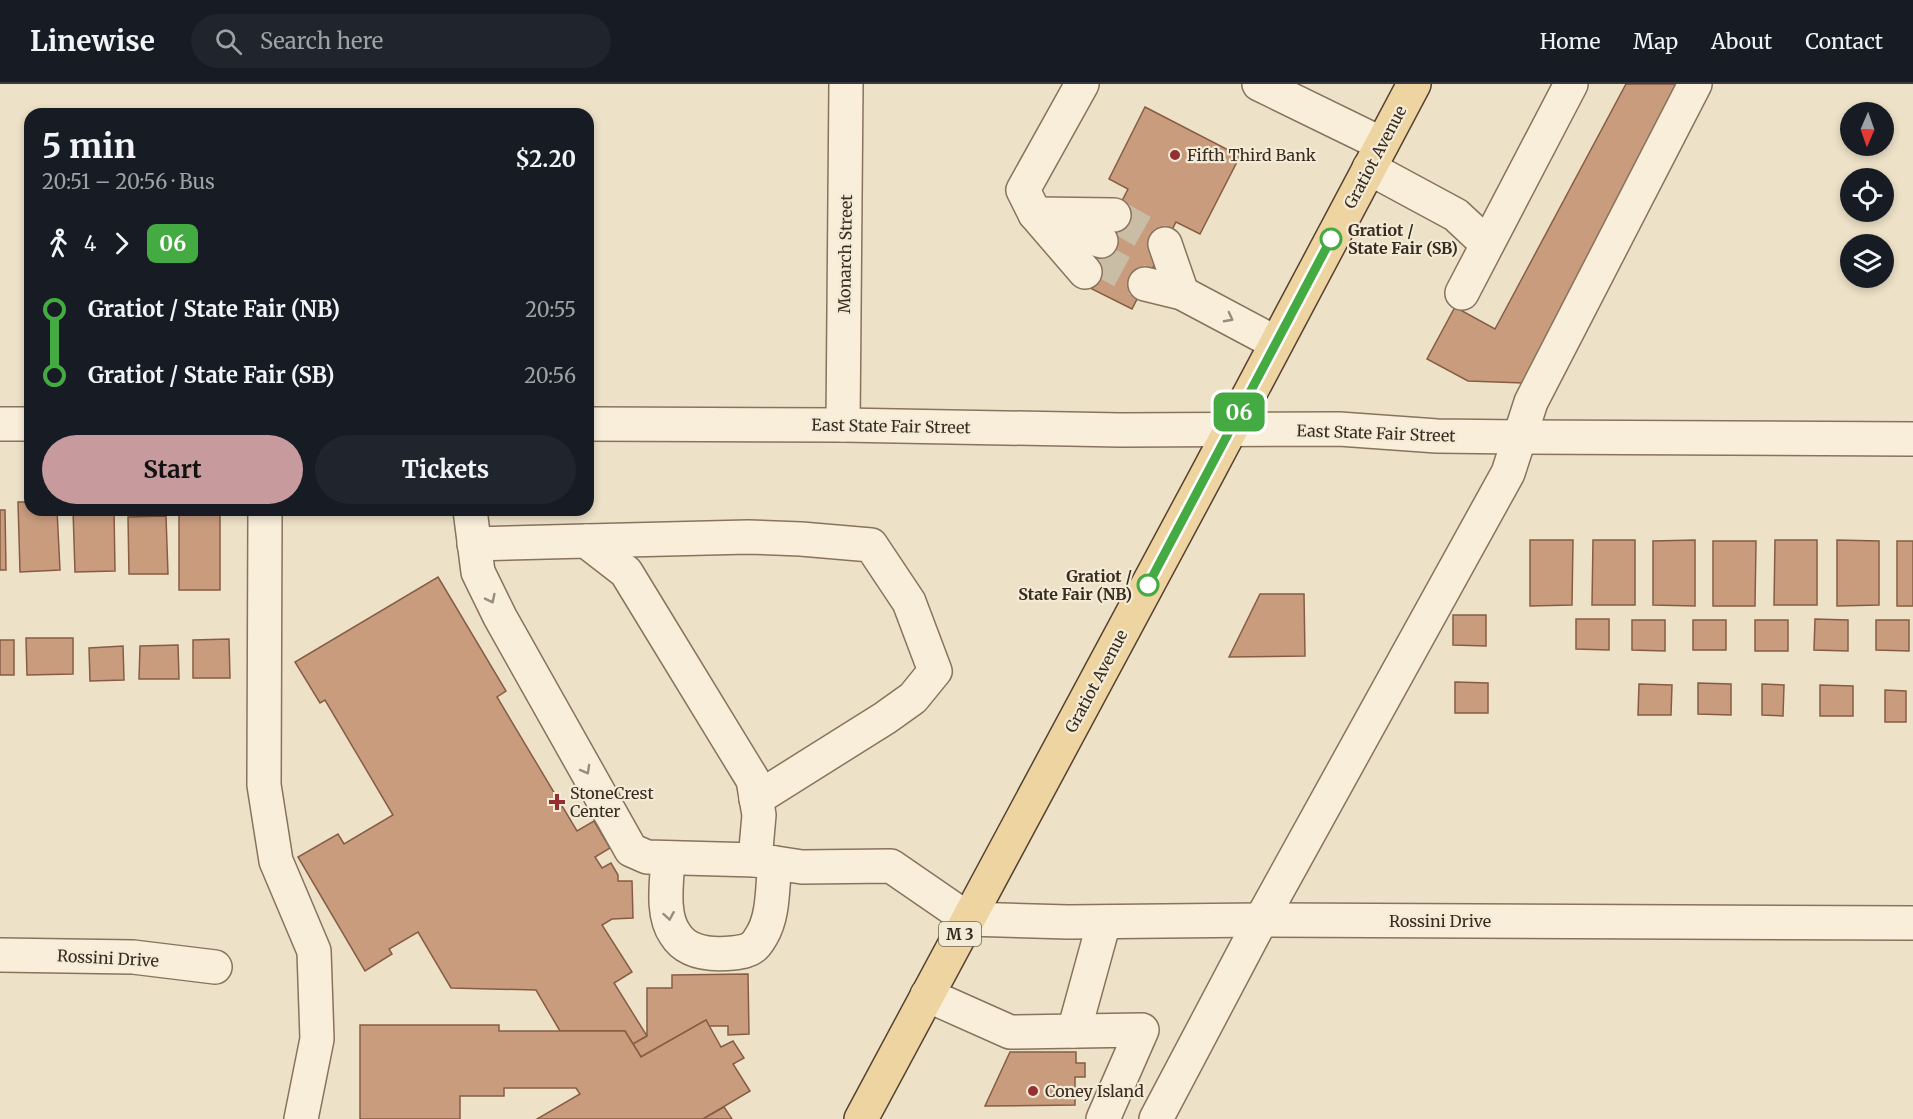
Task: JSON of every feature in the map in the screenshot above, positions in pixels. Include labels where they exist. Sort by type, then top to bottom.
[{"type":"main road","name":"Gratiot Avenue","points":[[861,1119],[1414,84]]},
{"type":"street","name":"Monarch Street","points":[[843,425],[846,84]]},
{"type":"street","points":[[1035,214],[1100,243],[1035,214],[1023,190],[1082,84]]},
{"type":"street","points":[[1260,84],[1376,156],[1456,215],[1487,244]]},
{"type":"street","points":[[1462,292],[1571,84]]},
{"type":"street","points":[[1156,1119],[1261,920],[1508,473],[1534,395],[1695,84]]},
{"type":"street","points":[[1182,293],[1152,270],[1182,293],[1276,344]]},
{"type":"street","points":[[0,424],[24,424]]},
{"type":"street","name":"East State Fair Street","points":[[594,424],[843,425],[1109,430],[1339,429],[1521,437],[1913,439]]},
{"type":"street","points":[[265,516],[264,785],[276,861],[314,951],[317,1039],[301,1119]]},
{"type":"street","points":[[471,516],[477,572],[631,850],[647,857],[765,862],[802,867],[891,866],[968,919]]},
{"type":"street","points":[[474,544],[748,537],[871,545],[909,602],[935,671],[913,698],[756,799]]},
{"type":"street","points":[[586,541],[626,572],[753,780],[770,914],[764,933],[753,948],[741,952],[714,954],[693,949],[675,936],[669,921],[667,902],[668,858]]},
{"type":"street","name":"Rossini Drive","points":[[968,919],[1104,922],[1261,920],[1913,923]]},
{"type":"street","points":[[1074,1031],[1104,922]]},
{"type":"street","name":"Rossini Drive","points":[[0,955],[133,957],[215,967]]},
{"type":"street","points":[[927,995],[1010,1032],[1142,1030],[1103,1119]]},
{"type":"building","points":[[1626,84],[1684,84],[1524,383],[1468,381],[1427,359],[1455,307],[1495,329]]},
{"type":"building","points":[[1145,107],[1240,156],[1200,234],[1176,222],[1132,309],[1080,283],[1128,189],[1109,179]]},
{"type":"building","points":[[18,502],[24,502],[24,516],[57,516],[60,570],[20,572]]},
{"type":"building","points":[[0,510],[5,510],[6,570],[0,570]]},
{"type":"building","points":[[73,516],[114,516],[115,571],[75,572]]},
{"type":"building","points":[[166,516],[168,574],[129,574],[128,517]]},
{"type":"building","points":[[179,516],[220,516],[220,590],[179,590]]},
{"type":"building","points":[[1530,540],[1573,540],[1572,605],[1530,606]]},
{"type":"building","points":[[1593,540],[1635,540],[1635,605],[1592,605]]},
{"type":"building","points":[[1695,540],[1695,606],[1653,605],[1653,541]]},
{"type":"building","points":[[1775,540],[1817,540],[1817,605],[1774,605]]},
{"type":"building","points":[[1837,540],[1879,541],[1879,605],[1837,606]]},
{"type":"building","points":[[1713,541],[1756,541],[1755,606],[1713,606]]},
{"type":"building","points":[[1897,541],[1913,541],[1913,606],[1897,606]]},
{"type":"building","points":[[438,577],[506,691],[497,697],[577,831],[594,821],[610,848],[595,857],[602,868],[611,863],[618,875],[618,881],[632,881],[633,918],[612,919],[602,925],[632,972],[614,983],[647,1036],[633,1044],[625,1031],[560,1031],[536,990],[451,988],[418,932],[389,949],[392,954],[365,971],[298,857],[338,834],[344,844],[393,815],[325,700],[320,703],[295,662]]},
{"type":"building","points":[[1260,594],[1304,594],[1305,656],[1229,657]]},
{"type":"building","points":[[1453,615],[1486,615],[1486,646],[1453,645]]},
{"type":"building","points":[[1576,619],[1609,619],[1609,650],[1576,649]]},
{"type":"building","points":[[1815,619],[1848,620],[1848,651],[1814,650]]},
{"type":"building","points":[[1632,620],[1665,620],[1665,651],[1632,650]]},
{"type":"building","points":[[1693,620],[1726,620],[1726,650],[1693,650]]},
{"type":"building","points":[[1755,620],[1788,620],[1788,651],[1755,651]]},
{"type":"building","points":[[1876,620],[1909,620],[1909,651],[1876,650]]},
{"type":"building","points":[[26,638],[73,638],[73,674],[27,675]]},
{"type":"building","points":[[229,639],[230,678],[193,678],[193,640]]},
{"type":"building","points":[[0,640],[14,640],[14,675],[0,675]]},
{"type":"building","points":[[178,645],[179,679],[139,679],[140,646]]},
{"type":"building","points":[[123,646],[124,680],[90,681],[89,648]]},
{"type":"building","points":[[1455,682],[1488,683],[1488,713],[1455,713]]},
{"type":"building","points":[[1698,683],[1731,684],[1731,715],[1698,714]]},
{"type":"building","points":[[1639,684],[1672,685],[1671,715],[1638,715]]},
{"type":"building","points":[[1762,684],[1784,685],[1783,716],[1762,715]]},
{"type":"building","points":[[1820,685],[1853,686],[1853,716],[1820,716]]},
{"type":"building","points":[[1885,690],[1906,691],[1906,722],[1885,722]]},
{"type":"building","points":[[748,974],[749,1034],[728,1035],[728,1026],[709,1026],[706,1020],[641,1057],[633,1044],[647,1036],[647,988],[672,988],[672,975]]},
{"type":"building","points":[[706,1020],[721,1047],[733,1041],[744,1058],[733,1064],[750,1091],[703,1119],[537,1119],[580,1094],[576,1088],[504,1088],[504,1096],[460,1096],[460,1119],[360,1119],[360,1025],[499,1025],[499,1031],[625,1031],[641,1057]]},
{"type":"building","name":"Coney Island","points":[[1010,1052],[1076,1052],[1076,1063],[1085,1063],[1085,1077],[1075,1077],[1075,1105],[985,1106]]},
{"type":"building","points":[[724,1107],[732,1119],[703,1119]]},
{"type":"tunnel","points":[[1114,215],[1165,244]]},
{"type":"tunnel","points":[[1093,256],[1145,284]]},
{"type":"bus line","name":"06","points":[[1148,585],[1331,239]]},
{"type":"place","name":"Fifth Third Bank","points":[[1175,155]]},
{"type":"place","name":"Gratiot / State Fair (SB)","points":[[1331,239]]},
{"type":"place","name":"Gratiot / State Fair (NB)","points":[[1148,585]]},
{"type":"place","name":"StoneCrest Center","points":[[557,802]]},
{"type":"place","name":"Coney Island","points":[[1033,1091]]}]
